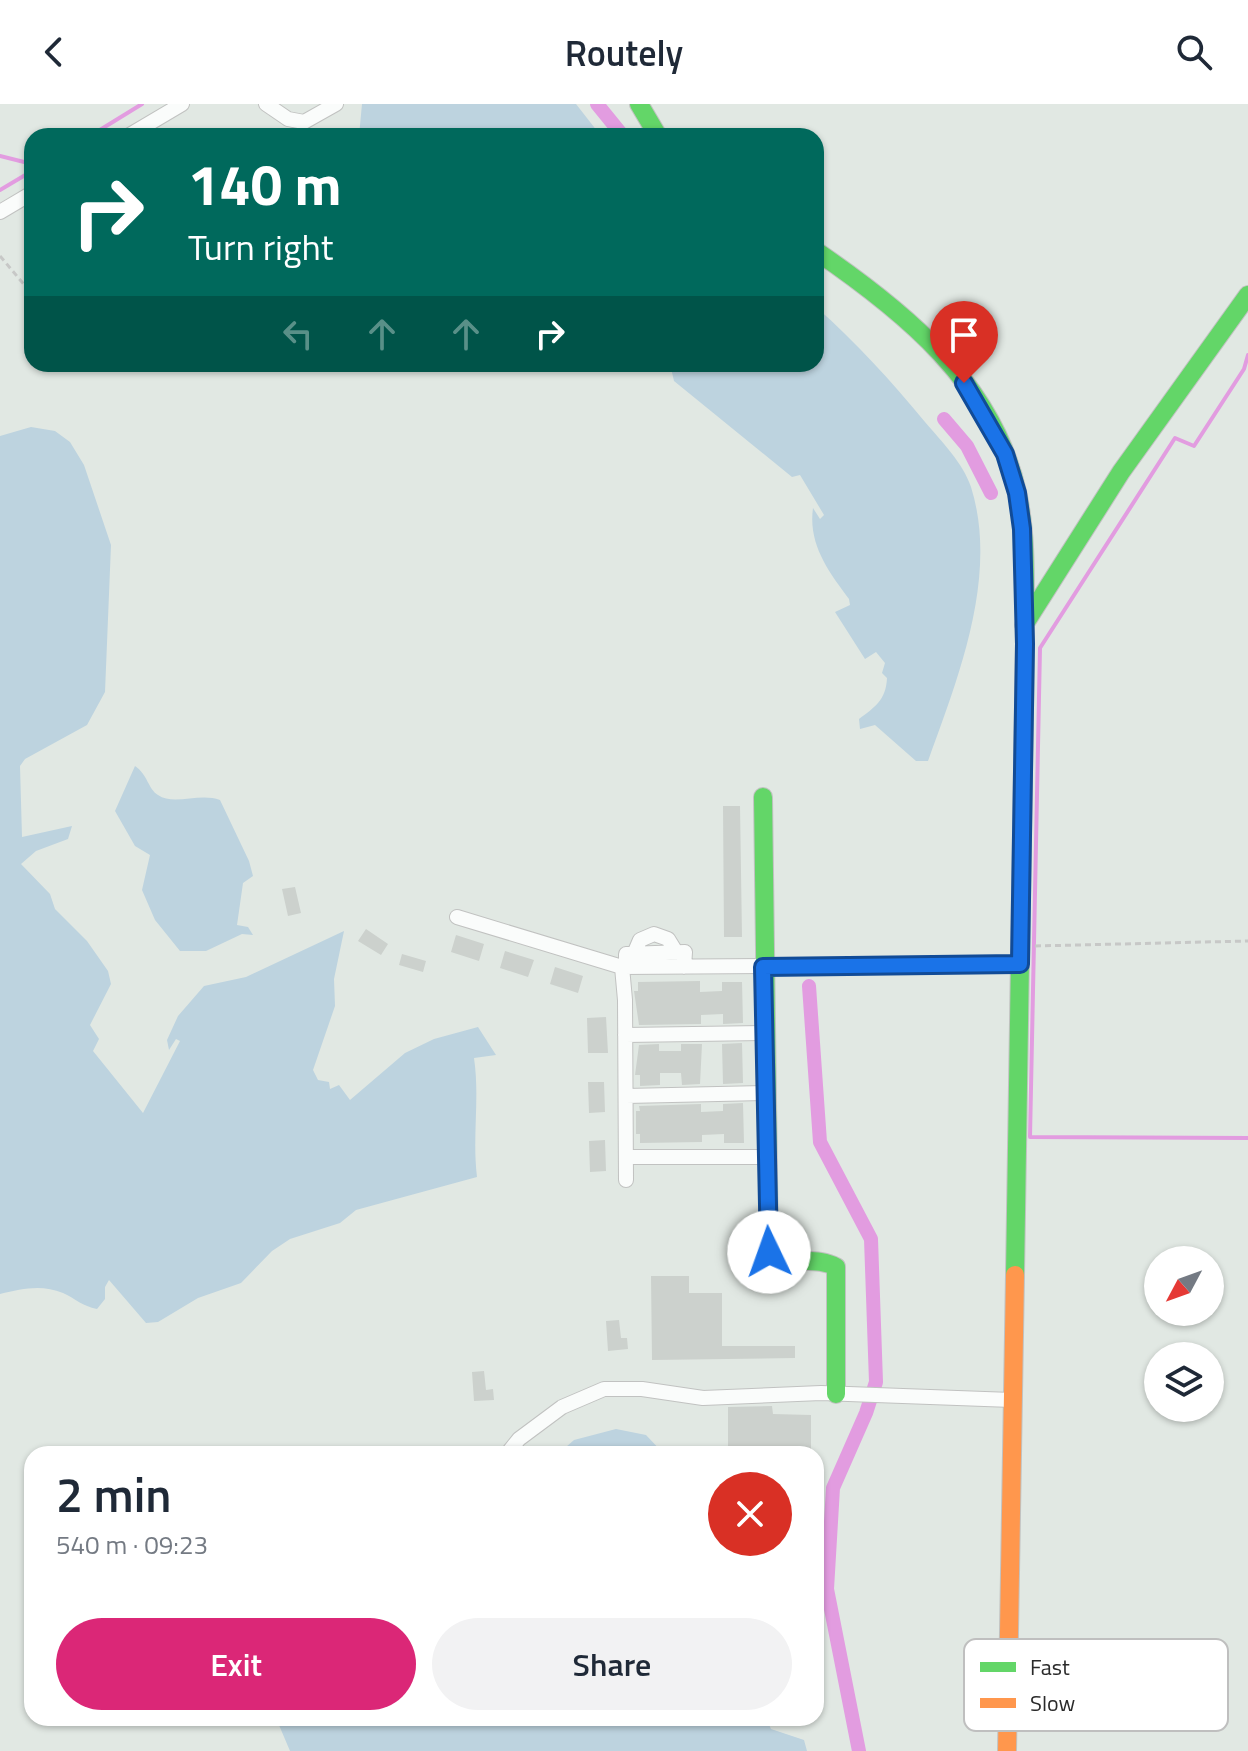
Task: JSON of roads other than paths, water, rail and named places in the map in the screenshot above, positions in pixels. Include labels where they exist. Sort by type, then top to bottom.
[{"type":"street","points":[[142,128],[182,104]]},
{"type":"street","points":[[266,104],[288,119],[304,122],[336,104]]},
{"type":"street","points":[[639,104],[653,128]]},
{"type":"street","points":[[0,212],[24,198]]},
{"type":"street","points":[[824,256],[883,296],[976,398],[999,437],[1017,493],[1024,561],[1024,625],[1009,1639]]},
{"type":"street","points":[[1024,625],[1121,472],[1248,295]]},
{"type":"street","points":[[763,797],[763,1033],[769,1252],[782,1260],[829,1261],[836,1267],[836,1394]]},
{"type":"street","points":[[457,917],[627,963],[684,967],[763,967],[1020,955]]},
{"type":"street","points":[[626,1180],[627,963],[640,940],[654,934],[668,939],[676,952],[685,952],[684,967]]},
{"type":"street","points":[[625,1035],[763,1033]]},
{"type":"street","points":[[626,1096],[764,1093]]},
{"type":"street","points":[[626,1157],[765,1157]]},
{"type":"street","points":[[513,1446],[562,1407],[604,1389],[642,1389],[703,1398],[836,1394],[1012,1400]]},
{"type":"street","points":[[1007,1731],[1007,1751]]},
{"type":"waterway","points":[[103,128],[142,104]]},
{"type":"waterway","points":[[597,104],[616,128]]},
{"type":"waterway","points":[[0,156],[24,162]]},
{"type":"waterway","points":[[0,190],[24,176]]},
{"type":"waterway","points":[[1248,355],[1244,369],[1194,446],[1175,438],[1040,648],[1030,1137],[1248,1138]]},
{"type":"waterway","points":[[944,419],[967,446],[991,493]]},
{"type":"waterway","points":[[809,986],[820,1142],[871,1239],[876,1382],[833,1488],[827,1589],[859,1751]]}]
